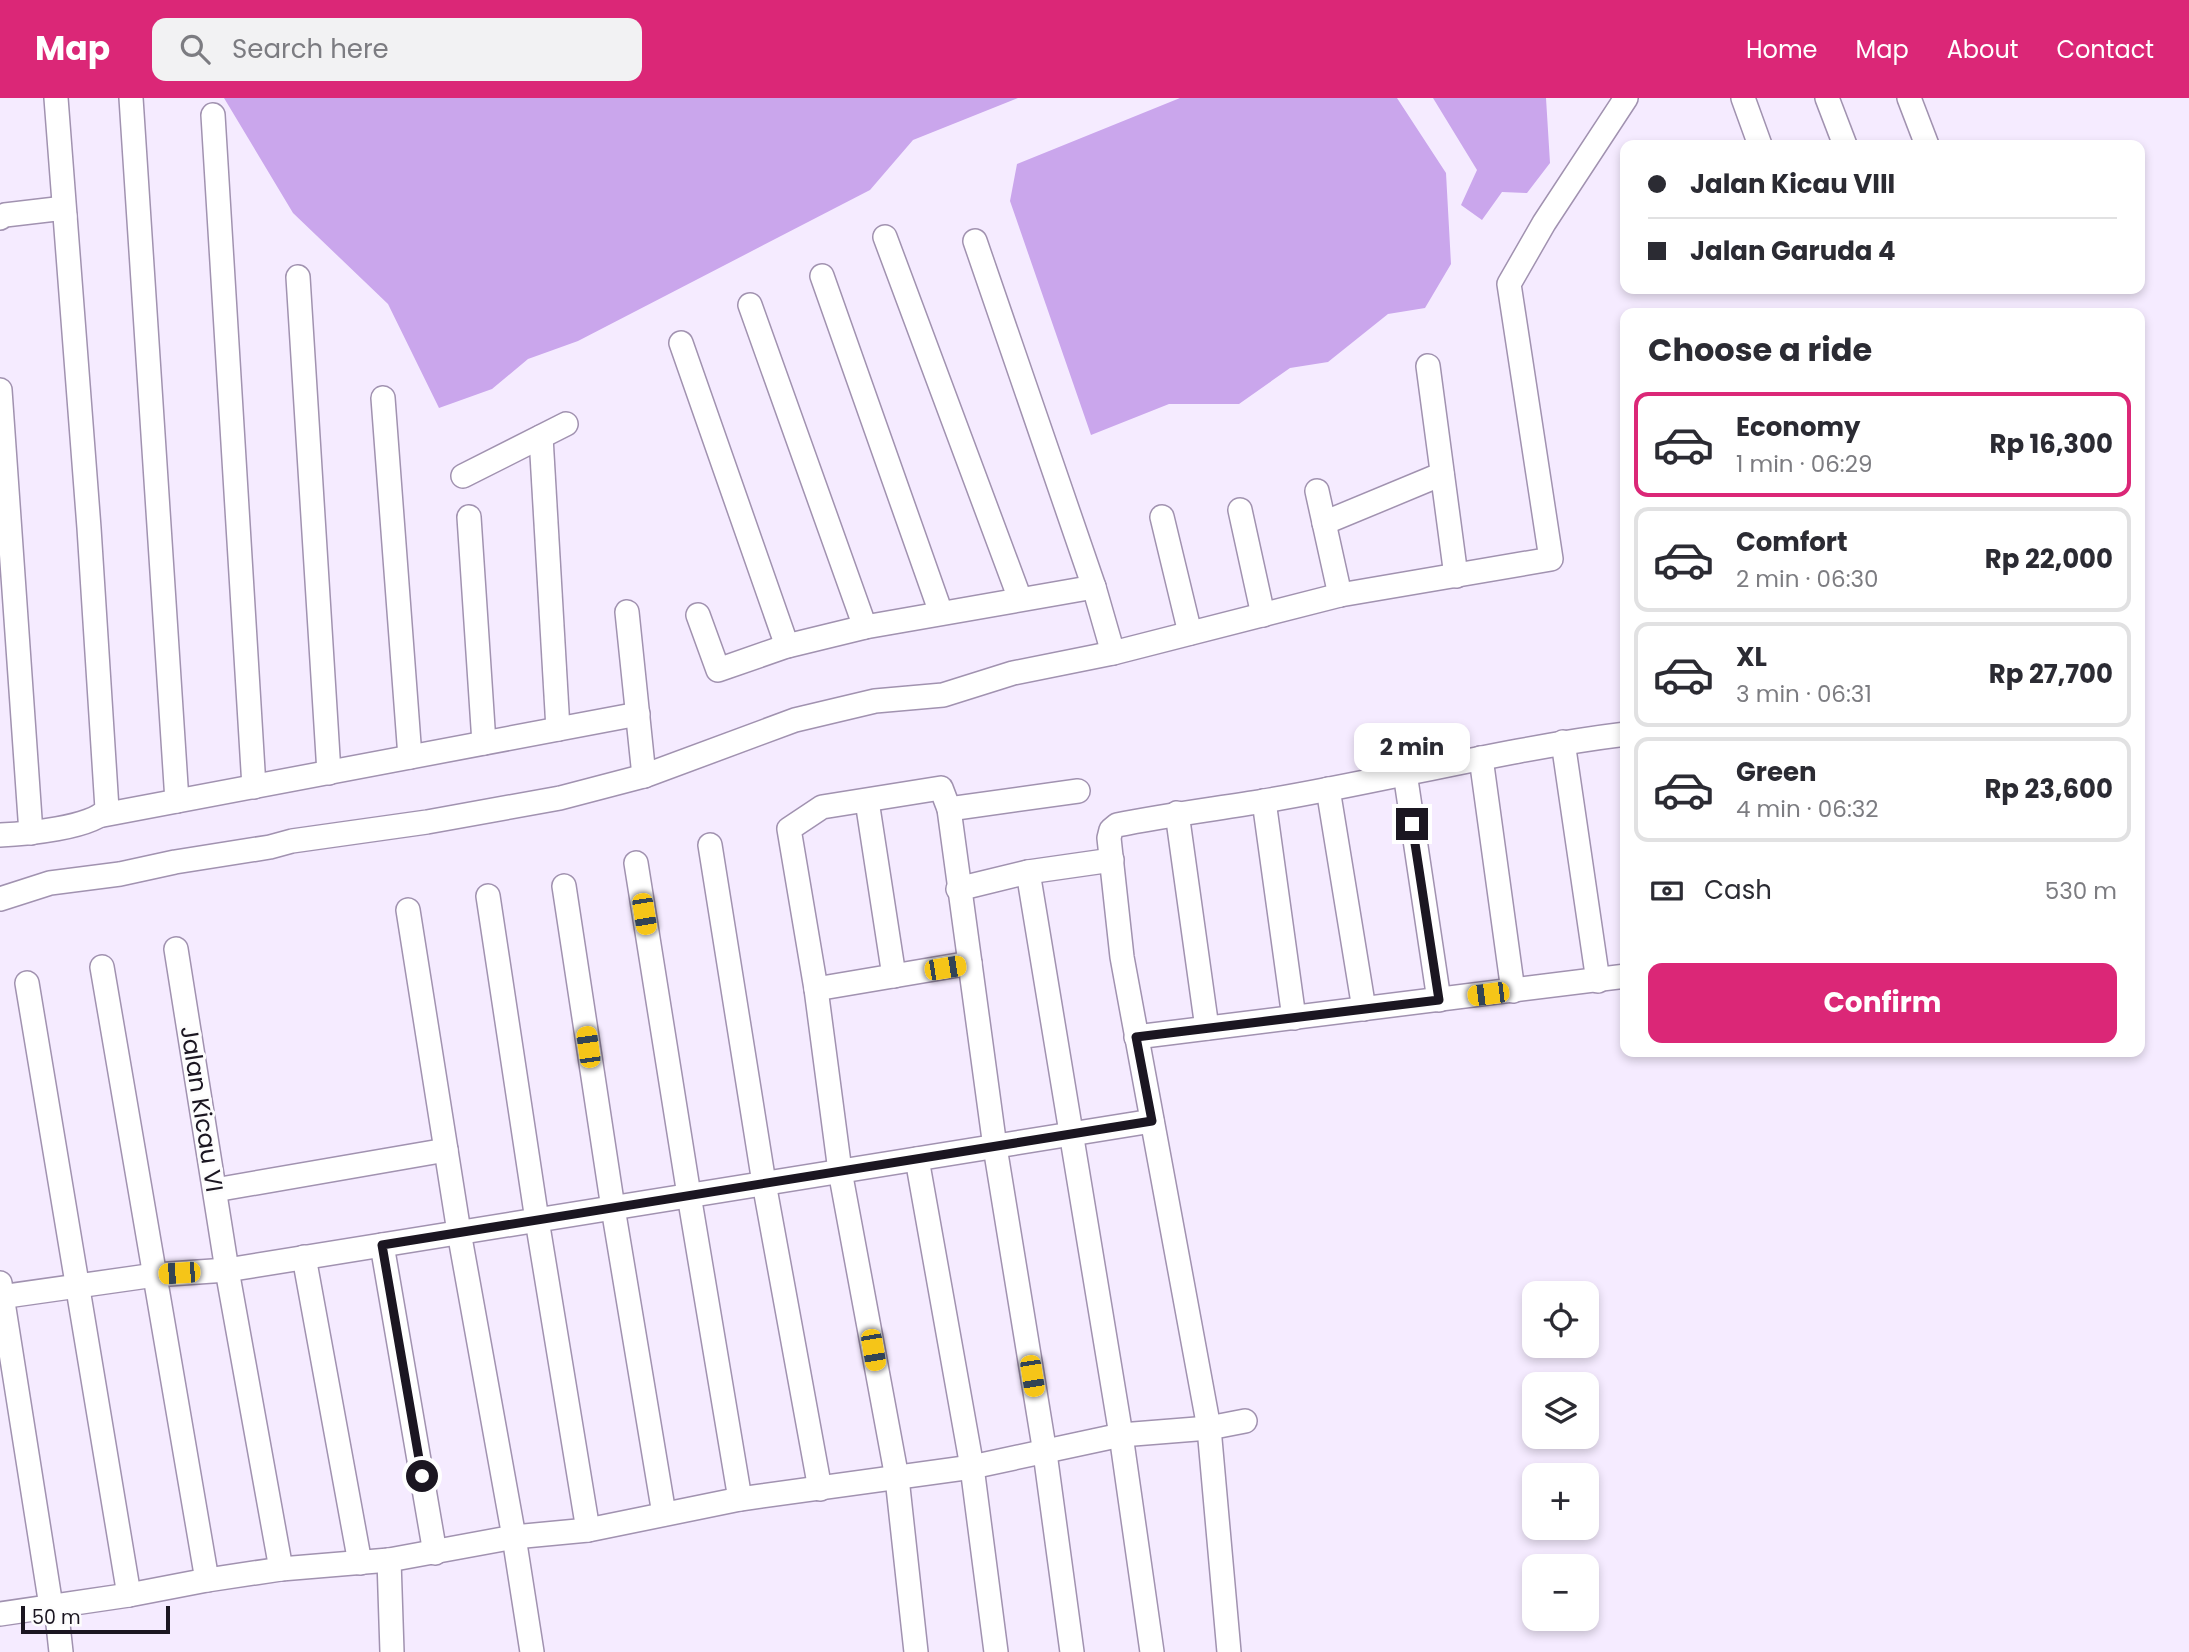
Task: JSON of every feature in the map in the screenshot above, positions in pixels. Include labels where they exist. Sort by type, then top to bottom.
[{"type":"street","points":[[56,98],[107,809],[103,815]]},
{"type":"street","points":[[131,98],[177,801]]},
{"type":"street","points":[[0,899],[50,883],[120,874],[292,841],[427,822],[560,798],[644,776],[795,720],[876,701],[943,695],[1013,673],[1113,653],[1340,595],[1551,559],[1509,284],[1544,223],[1626,98]]},
{"type":"street","points":[[1743,98],[1758,140]]},
{"type":"street","points":[[1826,98],[1843,140]]},
{"type":"street","points":[[1909,98],[1925,140]]},
{"type":"street","points":[[213,115],[254,787]]},
{"type":"street","points":[[0,218],[5,215],[56,209],[62,211],[65,216]]},
{"type":"street","points":[[885,237],[1020,599]]},
{"type":"street","points":[[975,241],[1094,587],[1113,653]]},
{"type":"street","points":[[822,276],[941,613]]},
{"type":"street","points":[[298,277],[329,773]]},
{"type":"street","points":[[750,305],[865,628]]},
{"type":"street","points":[[681,343],[787,646]]},
{"type":"street","points":[[1428,366],[1456,576]]},
{"type":"street","points":[[0,390],[6,554],[31,833]]},
{"type":"street","points":[[383,398],[410,757]]},
{"type":"street","points":[[463,476],[566,424]]},
{"type":"street","points":[[541,437],[558,729]]},
{"type":"street","points":[[1324,523],[1443,474]]},
{"type":"street","points":[[1317,491],[1340,595]]},
{"type":"street","points":[[1240,510],[1264,615]]},
{"type":"street","points":[[469,517],[484,743]]},
{"type":"street","points":[[1162,517],[1190,633]]},
{"type":"street","points":[[698,615],[718,670],[787,646],[865,628],[1094,587]]},
{"type":"street","points":[[627,612],[644,776]]},
{"type":"street","points":[[0,835],[31,833],[96,819],[103,815],[638,714]]},
{"type":"street","points":[[1229,1652],[1209,1427],[1122,957],[1108,838],[1111,830],[1117,825],[1177,813],[1264,801],[1563,741],[1620,735]]},
{"type":"street","points":[[1563,741],[1598,981]]},
{"type":"street","points":[[1481,758],[1513,991]]},
{"type":"street","points":[[1405,774],[1439,1000]]},
{"type":"street","points":[[916,1652],[897,1478],[841,1171],[816,989],[789,829],[822,807],[942,788],[949,809],[995,1147],[1045,1453],[1072,1652]]},
{"type":"street","points":[[1328,789],[1364,1009]]},
{"type":"street","points":[[949,809],[1078,791]]},
{"type":"street","points":[[867,801],[894,976]]},
{"type":"street","points":[[1264,801],[1294,1018]]},
{"type":"street","points":[[1177,813],[1207,1028]]},
{"type":"street","points":[[710,845],[764,1183],[820,1489]]},
{"type":"street","points":[[958,889],[1028,872],[1112,860]]},
{"type":"street","points":[[636,863],[740,1499]]},
{"type":"street","points":[[1028,872],[1121,1435],[1152,1652]]},
{"type":"street","points":[[564,886],[613,1208],[664,1514]]},
{"type":"street","points":[[488,896],[588,1530]]},
{"type":"street","points":[[408,910],[459,1232],[532,1652]]},
{"type":"street","name":"Jalan Kicau VI","points":[[176,949],[228,1269],[281,1569]]},
{"type":"street","points":[[816,989],[970,963]]},
{"type":"street","points":[[102,967],[207,1580]]},
{"type":"street","points":[[1136,1037],[1620,977]]},
{"type":"street","points":[[27,983],[129,1595]]},
{"type":"street","points":[[61,1652],[1,1293],[228,1269],[1152,1121]]},
{"type":"street","points":[[215,1191],[446,1150]]},
{"type":"street","points":[[917,1159],[972,1467],[996,1652]]},
{"type":"street","points":[[382,1245],[435,1553]]},
{"type":"street","points":[[304,1257],[360,1563]]},
{"type":"street","points":[[0,1614],[281,1569],[389,1560],[514,1537],[588,1530],[740,1499],[972,1467],[1121,1435],[1245,1421]]},
{"type":"street","points":[[389,1560],[392,1652]]},
{"type":"shaded area","points":[[224,98],[1018,98],[913,140],[870,190],[578,341],[528,359],[492,389],[439,408],[388,304],[293,213]]},
{"type":"shaded area","points":[[1180,98],[1397,98],[1446,173],[1451,264],[1425,308],[1388,314],[1328,362],[1290,368],[1239,404],[1169,404],[1091,435],[1010,201],[1017,164]]},
{"type":"shaded area","points":[[1433,98],[1546,98],[1550,163],[1527,193],[1502,192],[1482,220],[1461,205],[1477,170]]},
{"type":"route","points":[[422,1476],[382,1245],[1152,1121],[1136,1037],[1439,1000],[1412,824]]}]
